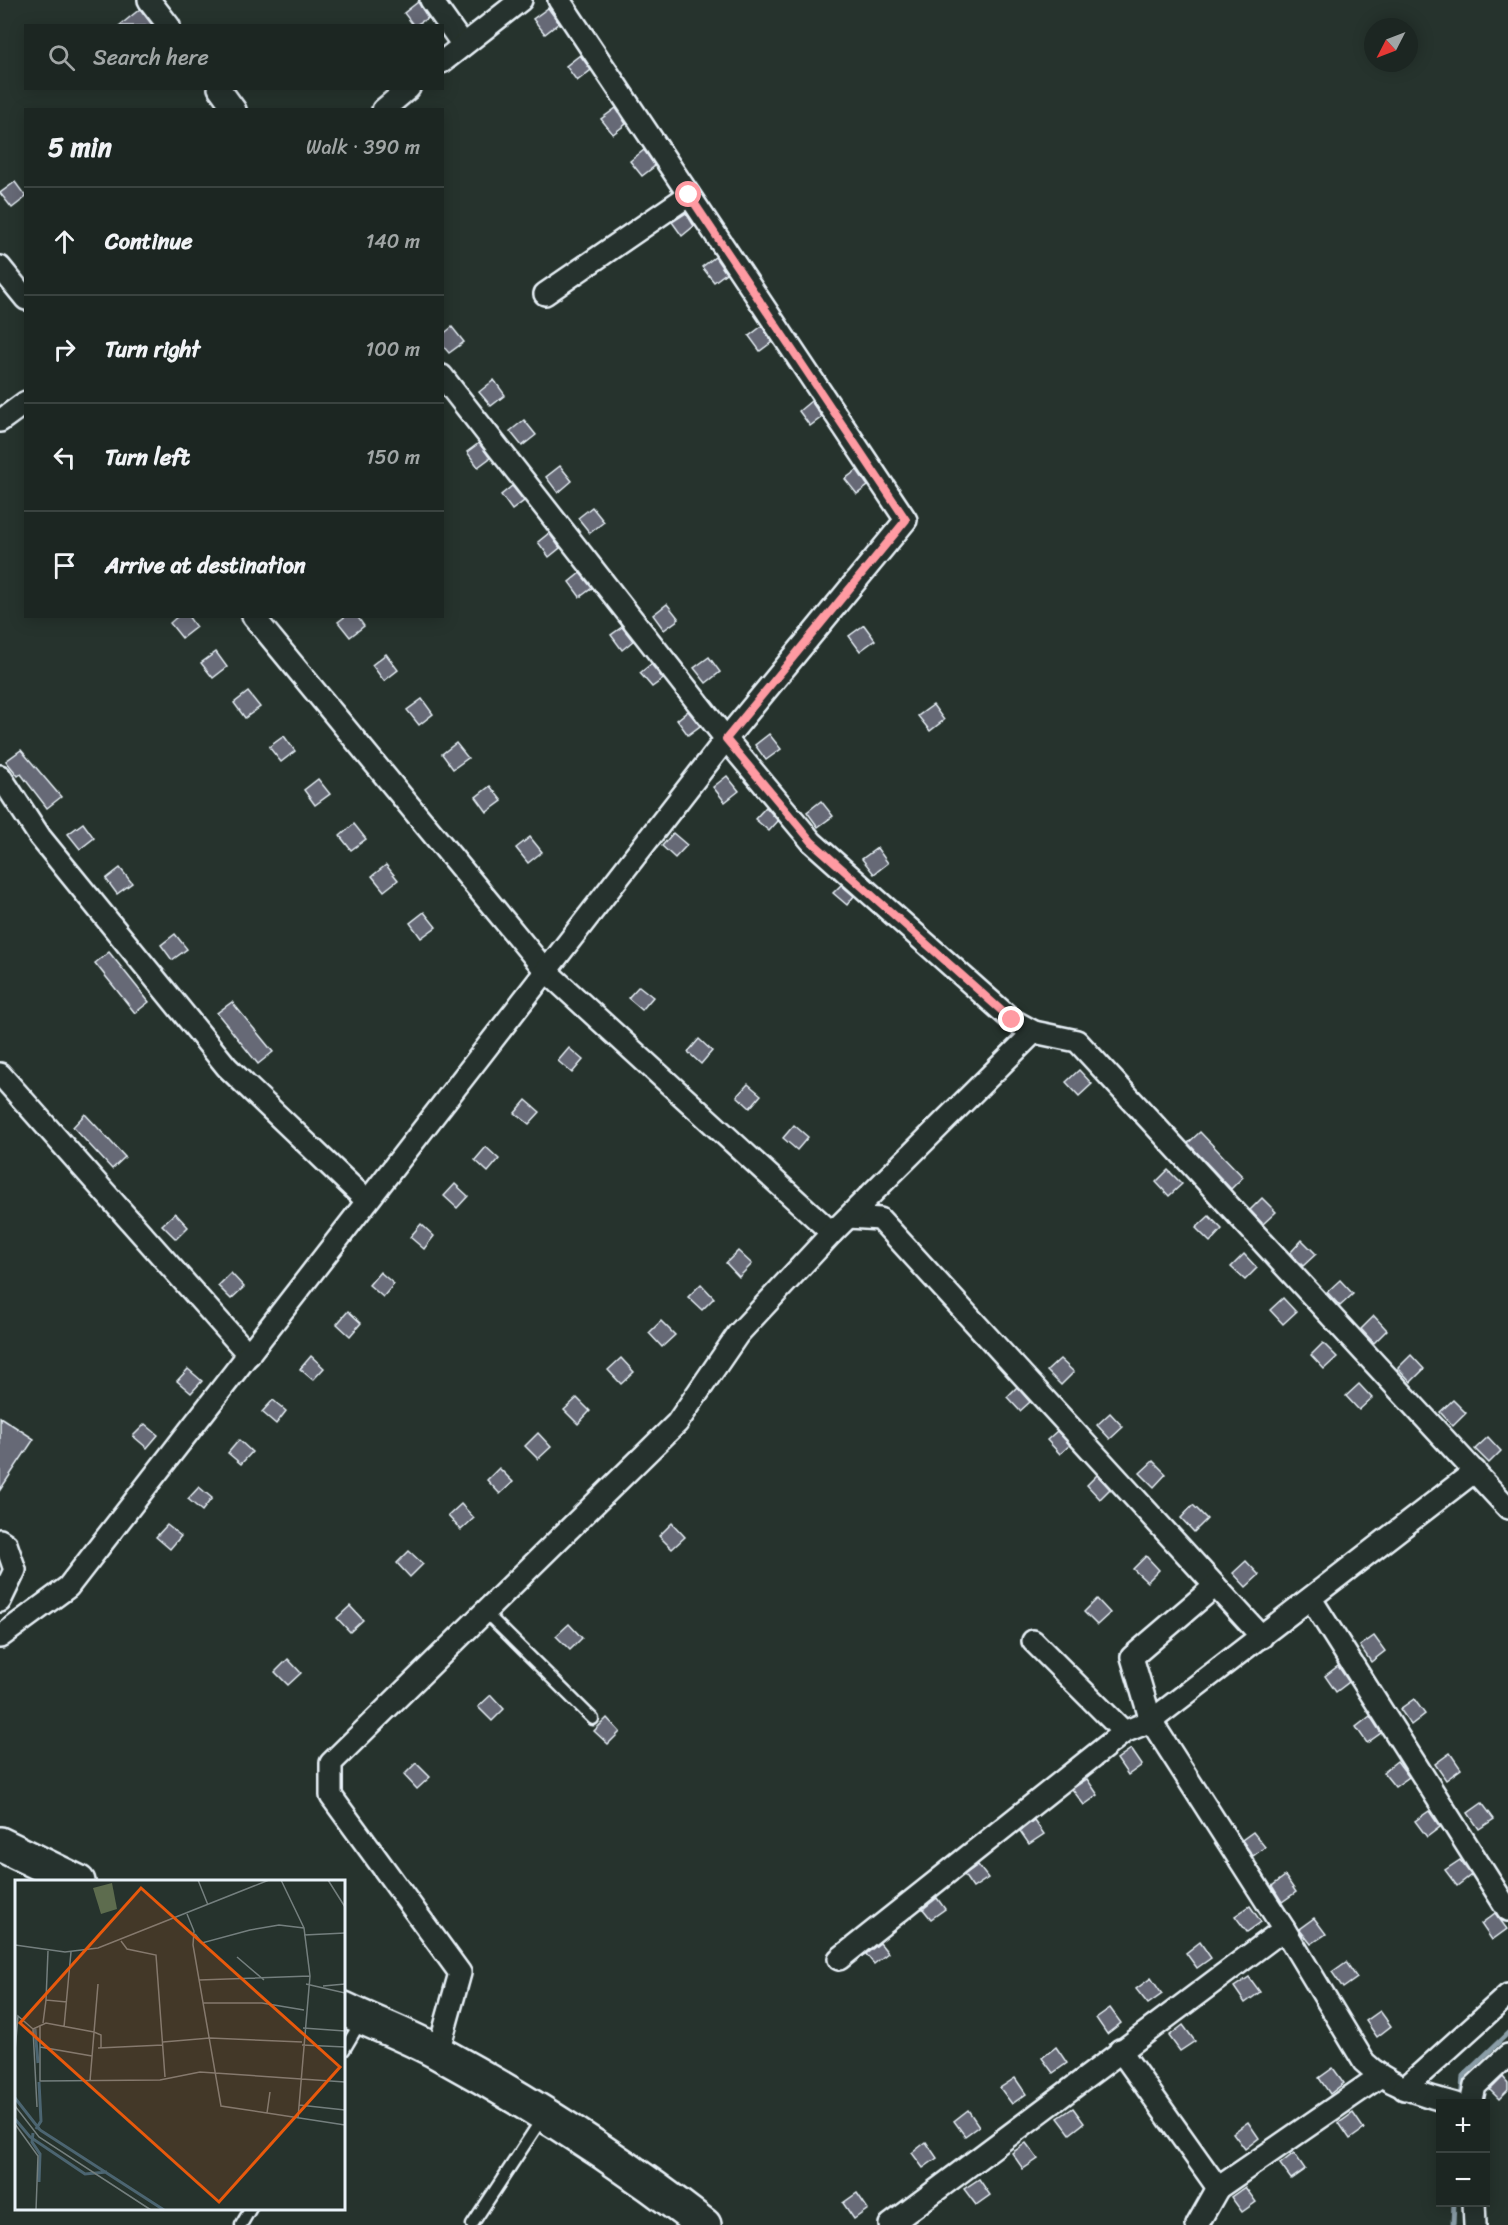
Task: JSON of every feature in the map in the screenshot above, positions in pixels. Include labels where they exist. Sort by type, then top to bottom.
[{"type":"main road","points":[[0,1844],[76,1880]]},
{"type":"main road","points":[[353,2013],[438,2052],[544,2115],[609,2157],[704,2225]]},
{"type":"street","points":[[149,0],[167,24]]},
{"type":"street","points":[[431,0],[463,45]]},
{"type":"street","points":[[444,60],[521,0]]},
{"type":"street","points":[[0,1637],[68,1587],[544,970],[726,739],[906,520],[559,0]]},
{"type":"street","points":[[220,90],[234,108]]},
{"type":"street","points":[[385,108],[407,90]]},
{"type":"street","points":[[545,294],[689,195]]},
{"type":"street","points":[[0,267],[24,297]]},
{"type":"street","points":[[444,379],[726,739],[812,842],[1012,1020],[1034,1032],[1077,1041],[1508,1508]]},
{"type":"street","points":[[0,422],[24,404]]},
{"type":"street","points":[[255,618],[544,970],[832,1233]]},
{"type":"street","points":[[0,776],[40,837],[226,1067],[366,1200]]},
{"type":"street","points":[[438,2052],[460,1973],[331,1796],[331,1763],[677,1424],[738,1334],[832,1233],[1034,1032]]},
{"type":"street","points":[[0,1074],[249,1355]]},
{"type":"street","points":[[849,1217],[880,1220],[1262,1637]]},
{"type":"street","points":[[839,1959],[1124,1732],[1151,1721],[1475,1471]]},
{"type":"street","points":[[0,1540],[6,1544],[15,1570],[0,1601]]},
{"type":"street","points":[[1215,1586],[1132,1657],[1151,1721],[1284,1929],[1364,2062],[1379,2077],[1404,2089],[1441,2099]]},
{"type":"street","points":[[1311,1599],[1508,1910]]},
{"type":"street","points":[[1033,1641],[1124,1732]]},
{"type":"street","points":[[890,2225],[1284,1929]]},
{"type":"street","points":[[1404,2089],[1508,1995]]},
{"type":"street","points":[[1120,2050],[1218,2188]]},
{"type":"street","points":[[1472,2099],[1475,2086],[1508,2055]]},
{"type":"street","points":[[1197,2225],[1218,2188],[1379,2077]]},
{"type":"street","points":[[1474,2207],[1475,2225]]},
{"type":"lane","points":[[485,1612],[593,1719]]},
{"type":"lane","points":[[345,2046],[353,2013]]},
{"type":"lane","points":[[472,2225],[544,2115]]},
{"type":"lane","points":[[241,2225],[250,2210]]},
{"type":"building","points":[[418,2],[428,18],[418,24],[412,24],[404,13]]},
{"type":"building","points":[[548,8],[559,23],[545,34],[533,19]]},
{"type":"building","points":[[140,9],[151,24],[121,24]]},
{"type":"building","points":[[580,55],[591,70],[577,81],[566,66]]},
{"type":"building","points":[[616,108],[626,124],[613,134],[601,119]]},
{"type":"building","points":[[644,150],[655,166],[642,176],[630,161]]},
{"type":"building","points":[[15,182],[24,194],[24,199],[12,208],[0,193]]},
{"type":"building","points":[[686,213],[694,226],[682,236],[672,222]]},
{"type":"building","points":[[715,257],[726,273],[714,282],[702,267]]},
{"type":"building","points":[[762,326],[772,342],[760,351],[749,336]]},
{"type":"building","points":[[452,327],[464,342],[449,353],[444,347],[444,333]]},
{"type":"building","points":[[494,380],[505,395],[491,406],[479,392]]},
{"type":"building","points":[[811,401],[822,417],[810,426],[799,411]]},
{"type":"building","points":[[524,420],[536,435],[522,446],[510,431]]},
{"type":"building","points":[[479,443],[490,458],[478,467],[467,452]]},
{"type":"building","points":[[560,466],[572,481],[558,493],[546,477]]},
{"type":"building","points":[[857,470],[868,486],[857,494],[845,479]]},
{"type":"building","points":[[512,486],[524,501],[512,510],[501,495]]},
{"type":"building","points":[[592,507],[604,522],[590,533],[578,518]]},
{"type":"building","points":[[549,533],[560,548],[549,557],[538,542]]},
{"type":"building","points":[[580,573],[592,588],[580,597],[569,582]]},
{"type":"building","points":[[667,604],[679,619],[664,630],[653,615]]},
{"type":"building","points":[[176,618],[189,618],[196,627],[182,638],[170,623]]},
{"type":"building","points":[[343,618],[358,618],[364,626],[350,637],[338,622]]},
{"type":"building","points":[[864,625],[875,640],[860,651],[849,636]]},
{"type":"building","points":[[622,627],[633,641],[622,650],[611,635]]},
{"type":"building","points":[[216,652],[227,667],[213,678],[201,663]]},
{"type":"building","points":[[386,654],[398,670],[384,681],[372,665]]},
{"type":"building","points":[[709,657],[720,672],[706,683],[694,668]]},
{"type":"building","points":[[651,664],[663,679],[652,687],[640,673]]},
{"type":"building","points":[[248,692],[260,707],[245,718],[234,703]]},
{"type":"building","points":[[422,699],[433,714],[419,725],[407,710]]},
{"type":"building","points":[[933,705],[944,720],[930,731],[918,716]]},
{"type":"building","points":[[688,711],[700,726],[688,735],[677,720]]},
{"type":"building","points":[[769,734],[781,749],[766,760],[755,745]]},
{"type":"building","points":[[284,736],[295,751],[281,762],[269,747]]},
{"type":"building","points":[[456,743],[468,758],[453,769],[442,754]]},
{"type":"building","points":[[21,750],[61,797],[47,808],[21,774],[18,776],[6,761]]},
{"type":"building","points":[[727,776],[739,791],[725,802],[713,787]]},
{"type":"building","points":[[318,779],[330,794],[315,805],[304,790]]},
{"type":"building","points":[[490,786],[502,801],[487,812],[476,797]]},
{"type":"building","points":[[821,801],[833,816],[818,827],[807,812]]},
{"type":"building","points":[[766,807],[778,821],[769,831],[755,819]]},
{"type":"building","points":[[83,823],[94,838],[80,849],[68,834]]},
{"type":"building","points":[[354,824],[366,839],[351,850],[340,836]]},
{"type":"building","points":[[673,833],[687,845],[675,858],[662,846]]},
{"type":"building","points":[[530,837],[542,852],[528,863],[516,848]]},
{"type":"building","points":[[877,848],[888,863],[874,874],[862,859]]},
{"type":"building","points":[[386,865],[398,880],[384,891],[372,876]]},
{"type":"building","points":[[120,868],[132,883],[117,894],[106,879]]},
{"type":"building","points":[[841,885],[854,896],[847,905],[833,893]]},
{"type":"building","points":[[424,912],[436,927],[421,938],[410,923]]},
{"type":"building","points":[[175,934],[187,949],[172,960],[161,945]]},
{"type":"building","points":[[109,952],[149,1002],[135,1013],[95,963]]},
{"type":"building","points":[[639,986],[653,997],[642,1010],[628,998]]},
{"type":"building","points":[[232,1002],[273,1052],[258,1064],[217,1013]]},
{"type":"building","points":[[699,1039],[712,1051],[701,1064],[688,1052]]},
{"type":"building","points":[[569,1048],[583,1060],[572,1073],[558,1061]]},
{"type":"building","points":[[1079,1070],[1092,1084],[1079,1096],[1066,1082]]},
{"type":"building","points":[[748,1084],[761,1095],[750,1108],[737,1096]]},
{"type":"building","points":[[526,1100],[540,1112],[529,1124],[515,1113]]},
{"type":"building","points":[[85,1114],[125,1157],[112,1169],[73,1127]]},
{"type":"building","points":[[794,1125],[808,1137],[797,1150],[783,1138]]},
{"type":"building","points":[[1200,1132],[1243,1177],[1231,1189],[1188,1143]]},
{"type":"building","points":[[486,1147],[499,1159],[488,1172],[475,1160]]},
{"type":"building","points":[[1168,1170],[1182,1184],[1169,1196],[1156,1182]]},
{"type":"building","points":[[455,1184],[468,1196],[457,1208],[444,1196]]},
{"type":"building","points":[[1262,1198],[1276,1212],[1263,1224],[1250,1210]]},
{"type":"building","points":[[175,1213],[188,1227],[176,1239],[162,1225]]},
{"type":"building","points":[[1209,1216],[1222,1229],[1210,1242],[1196,1228]]},
{"type":"building","points":[[421,1224],[434,1236],[424,1249],[410,1237]]},
{"type":"building","points":[[1302,1240],[1316,1254],[1303,1266],[1290,1253]]},
{"type":"building","points":[[738,1251],[752,1264],[739,1277],[726,1263]]},
{"type":"building","points":[[1244,1254],[1257,1268],[1245,1280],[1231,1267]]},
{"type":"building","points":[[380,1272],[394,1284],[383,1297],[369,1285]]},
{"type":"building","points":[[231,1273],[244,1287],[231,1299],[218,1286]]},
{"type":"building","points":[[1340,1280],[1353,1294],[1340,1306],[1327,1292]]},
{"type":"building","points":[[701,1284],[714,1298],[702,1310],[688,1297]]},
{"type":"building","points":[[1283,1298],[1296,1312],[1283,1324],[1270,1310]]},
{"type":"building","points":[[348,1311],[361,1323],[350,1336],[337,1324]]},
{"type":"building","points":[[1374,1316],[1387,1330],[1374,1343],[1361,1329]]},
{"type":"building","points":[[661,1321],[675,1335],[662,1347],[649,1333]]},
{"type":"building","points":[[1323,1343],[1337,1357],[1324,1369],[1311,1355]]},
{"type":"building","points":[[1411,1355],[1424,1369],[1411,1382],[1398,1368]]},
{"type":"building","points":[[311,1356],[324,1368],[313,1380],[300,1369]]},
{"type":"building","points":[[621,1358],[634,1372],[621,1384],[608,1370]]},
{"type":"building","points":[[1060,1359],[1074,1372],[1061,1385],[1047,1371]]},
{"type":"building","points":[[188,1369],[202,1381],[191,1393],[177,1381]]},
{"type":"building","points":[[1359,1384],[1372,1398],[1359,1410],[1346,1396]]},
{"type":"building","points":[[1017,1387],[1030,1402],[1020,1411],[1007,1397]]},
{"type":"building","points":[[577,1398],[590,1411],[578,1424],[564,1410]]},
{"type":"building","points":[[273,1400],[286,1411],[276,1424],[262,1412]]},
{"type":"building","points":[[1453,1400],[1466,1413],[1453,1426],[1440,1412]]},
{"type":"building","points":[[1110,1413],[1123,1427],[1110,1439],[1097,1425]]},
{"type":"building","points":[[0,1417],[34,1439],[0,1490]]},
{"type":"building","points":[[145,1424],[158,1435],[147,1448],[133,1436]]},
{"type":"building","points":[[1057,1431],[1070,1445],[1060,1454],[1047,1440]]},
{"type":"building","points":[[538,1433],[551,1447],[538,1459],[525,1446]]},
{"type":"building","points":[[1488,1437],[1501,1451],[1489,1463],[1475,1449]]},
{"type":"building","points":[[239,1440],[252,1452],[241,1464],[228,1453]]},
{"type":"building","points":[[1153,1461],[1166,1474],[1154,1487],[1140,1473]]},
{"type":"building","points":[[499,1468],[513,1482],[500,1494],[487,1480]]},
{"type":"building","points":[[1097,1475],[1110,1489],[1100,1499],[1087,1485]]},
{"type":"building","points":[[199,1487],[212,1498],[202,1511],[188,1499]]},
{"type":"building","points":[[461,1504],[474,1518],[461,1530],[448,1516]]},
{"type":"building","points":[[1193,1505],[1207,1519],[1194,1532],[1181,1518]]},
{"type":"building","points":[[672,1523],[685,1537],[672,1549],[659,1536]]},
{"type":"building","points":[[167,1525],[181,1536],[170,1549],[156,1537]]},
{"type":"building","points":[[409,1551],[423,1564],[410,1577],[397,1563]]},
{"type":"building","points":[[1146,1556],[1159,1570],[1147,1582],[1133,1569]]},
{"type":"building","points":[[1246,1561],[1259,1575],[1246,1587],[1233,1573]]},
{"type":"building","points":[[1097,1599],[1110,1613],[1097,1625],[1084,1612]]},
{"type":"building","points":[[350,1606],[363,1620],[350,1632],[337,1618]]},
{"type":"building","points":[[569,1624],[582,1638],[570,1650],[556,1636]]},
{"type":"building","points":[[1374,1636],[1385,1651],[1371,1662],[1360,1646]]},
{"type":"building","points":[[288,1659],[301,1673],[288,1685],[275,1672]]},
{"type":"building","points":[[1338,1666],[1349,1682],[1336,1692],[1325,1676]]},
{"type":"building","points":[[491,1695],[504,1709],[492,1721],[478,1707]]},
{"type":"building","points":[[1414,1699],[1425,1714],[1411,1725],[1400,1709]]},
{"type":"building","points":[[1370,1716],[1381,1733],[1367,1743],[1356,1727]]},
{"type":"building","points":[[607,1718],[620,1732],[608,1744],[594,1731]]},
{"type":"building","points":[[1131,1749],[1142,1765],[1128,1775],[1117,1759]]},
{"type":"building","points":[[1450,1753],[1461,1769],[1446,1780],[1435,1764]]},
{"type":"building","points":[[1397,1761],[1409,1777],[1395,1787],[1383,1772]]},
{"type":"building","points":[[416,1763],[430,1777],[417,1789],[404,1775]]},
{"type":"building","points":[[1087,1779],[1098,1795],[1084,1805],[1072,1789]]},
{"type":"building","points":[[1482,1803],[1494,1819],[1479,1829],[1468,1813]]},
{"type":"building","points":[[1429,1811],[1440,1827],[1427,1837],[1415,1821]]},
{"type":"building","points":[[1034,1820],[1044,1834],[1029,1844],[1020,1831]]},
{"type":"building","points":[[1253,1832],[1265,1847],[1253,1856],[1242,1840]]},
{"type":"building","points":[[1460,1860],[1471,1875],[1457,1886],[1445,1870]]},
{"type":"building","points":[[978,1865],[988,1878],[973,1888],[964,1875]]},
{"type":"building","points":[[1285,1876],[1296,1892],[1282,1902],[1272,1886]]},
{"type":"building","points":[[937,1898],[945,1909],[931,1919],[923,1909]]},
{"type":"building","points":[[1250,1906],[1261,1922],[1247,1932],[1235,1916]]},
{"type":"building","points":[[1495,1913],[1507,1929],[1492,1940],[1481,1924]]},
{"type":"building","points":[[1314,1918],[1326,1934],[1311,1944],[1299,1929]]},
{"type":"building","points":[[1200,1942],[1211,1958],[1197,1968],[1186,1953]]},
{"type":"building","points":[[880,1943],[888,1953],[874,1964],[866,1954]]},
{"type":"building","points":[[1346,1962],[1357,1978],[1343,1988],[1332,1972]]},
{"type":"building","points":[[1249,1977],[1260,1992],[1245,2003],[1234,1987]]},
{"type":"building","points":[[1151,1978],[1162,1994],[1148,2004],[1136,1989]]},
{"type":"building","points":[[1110,2008],[1121,2023],[1107,2034],[1096,2018]]},
{"type":"building","points":[[1380,2011],[1391,2026],[1377,2037],[1366,2021]]},
{"type":"building","points":[[1183,2025],[1195,2041],[1180,2051],[1169,2036]]},
{"type":"building","points":[[1056,2047],[1067,2063],[1053,2073],[1042,2058]]},
{"type":"building","points":[[1333,2068],[1344,2083],[1330,2094],[1319,2078]]},
{"type":"building","points":[[1503,2077],[1508,2083],[1508,2090],[1499,2099],[1490,2090]]},
{"type":"building","points":[[1015,2078],[1026,2094],[1012,2104],[1000,2088]]},
{"type":"building","points":[[1073,2108],[1084,2123],[1070,2134],[1058,2118]]},
{"type":"building","points":[[968,2110],[979,2126],[965,2136],[954,2121]]},
{"type":"building","points":[[1353,2113],[1364,2129],[1350,2139],[1339,2123]]},
{"type":"building","points":[[1248,2122],[1259,2138],[1245,2149],[1233,2133]]},
{"type":"building","points":[[926,2142],[937,2158],[923,2168],[912,2153]]},
{"type":"building","points":[[1026,2143],[1038,2159],[1023,2169],[1012,2153]]},
{"type":"building","points":[[1294,2153],[1305,2169],[1291,2179],[1280,2164]]},
{"type":"building","points":[[979,2179],[990,2195],[976,2205],[964,2189]]},
{"type":"building","points":[[1245,2187],[1256,2202],[1242,2212],[1231,2197]]},
{"type":"building","points":[[857,2193],[868,2209],[854,2219],[843,2203]]},
{"type":"waterway","points":[[1461,2099],[1463,2076],[1508,2033]]},
{"type":"waterway","points":[[1453,2225],[1454,2207]]},
{"type":"route","points":[[689,195],[906,520],[726,739],[812,842],[1012,1020]]}]
